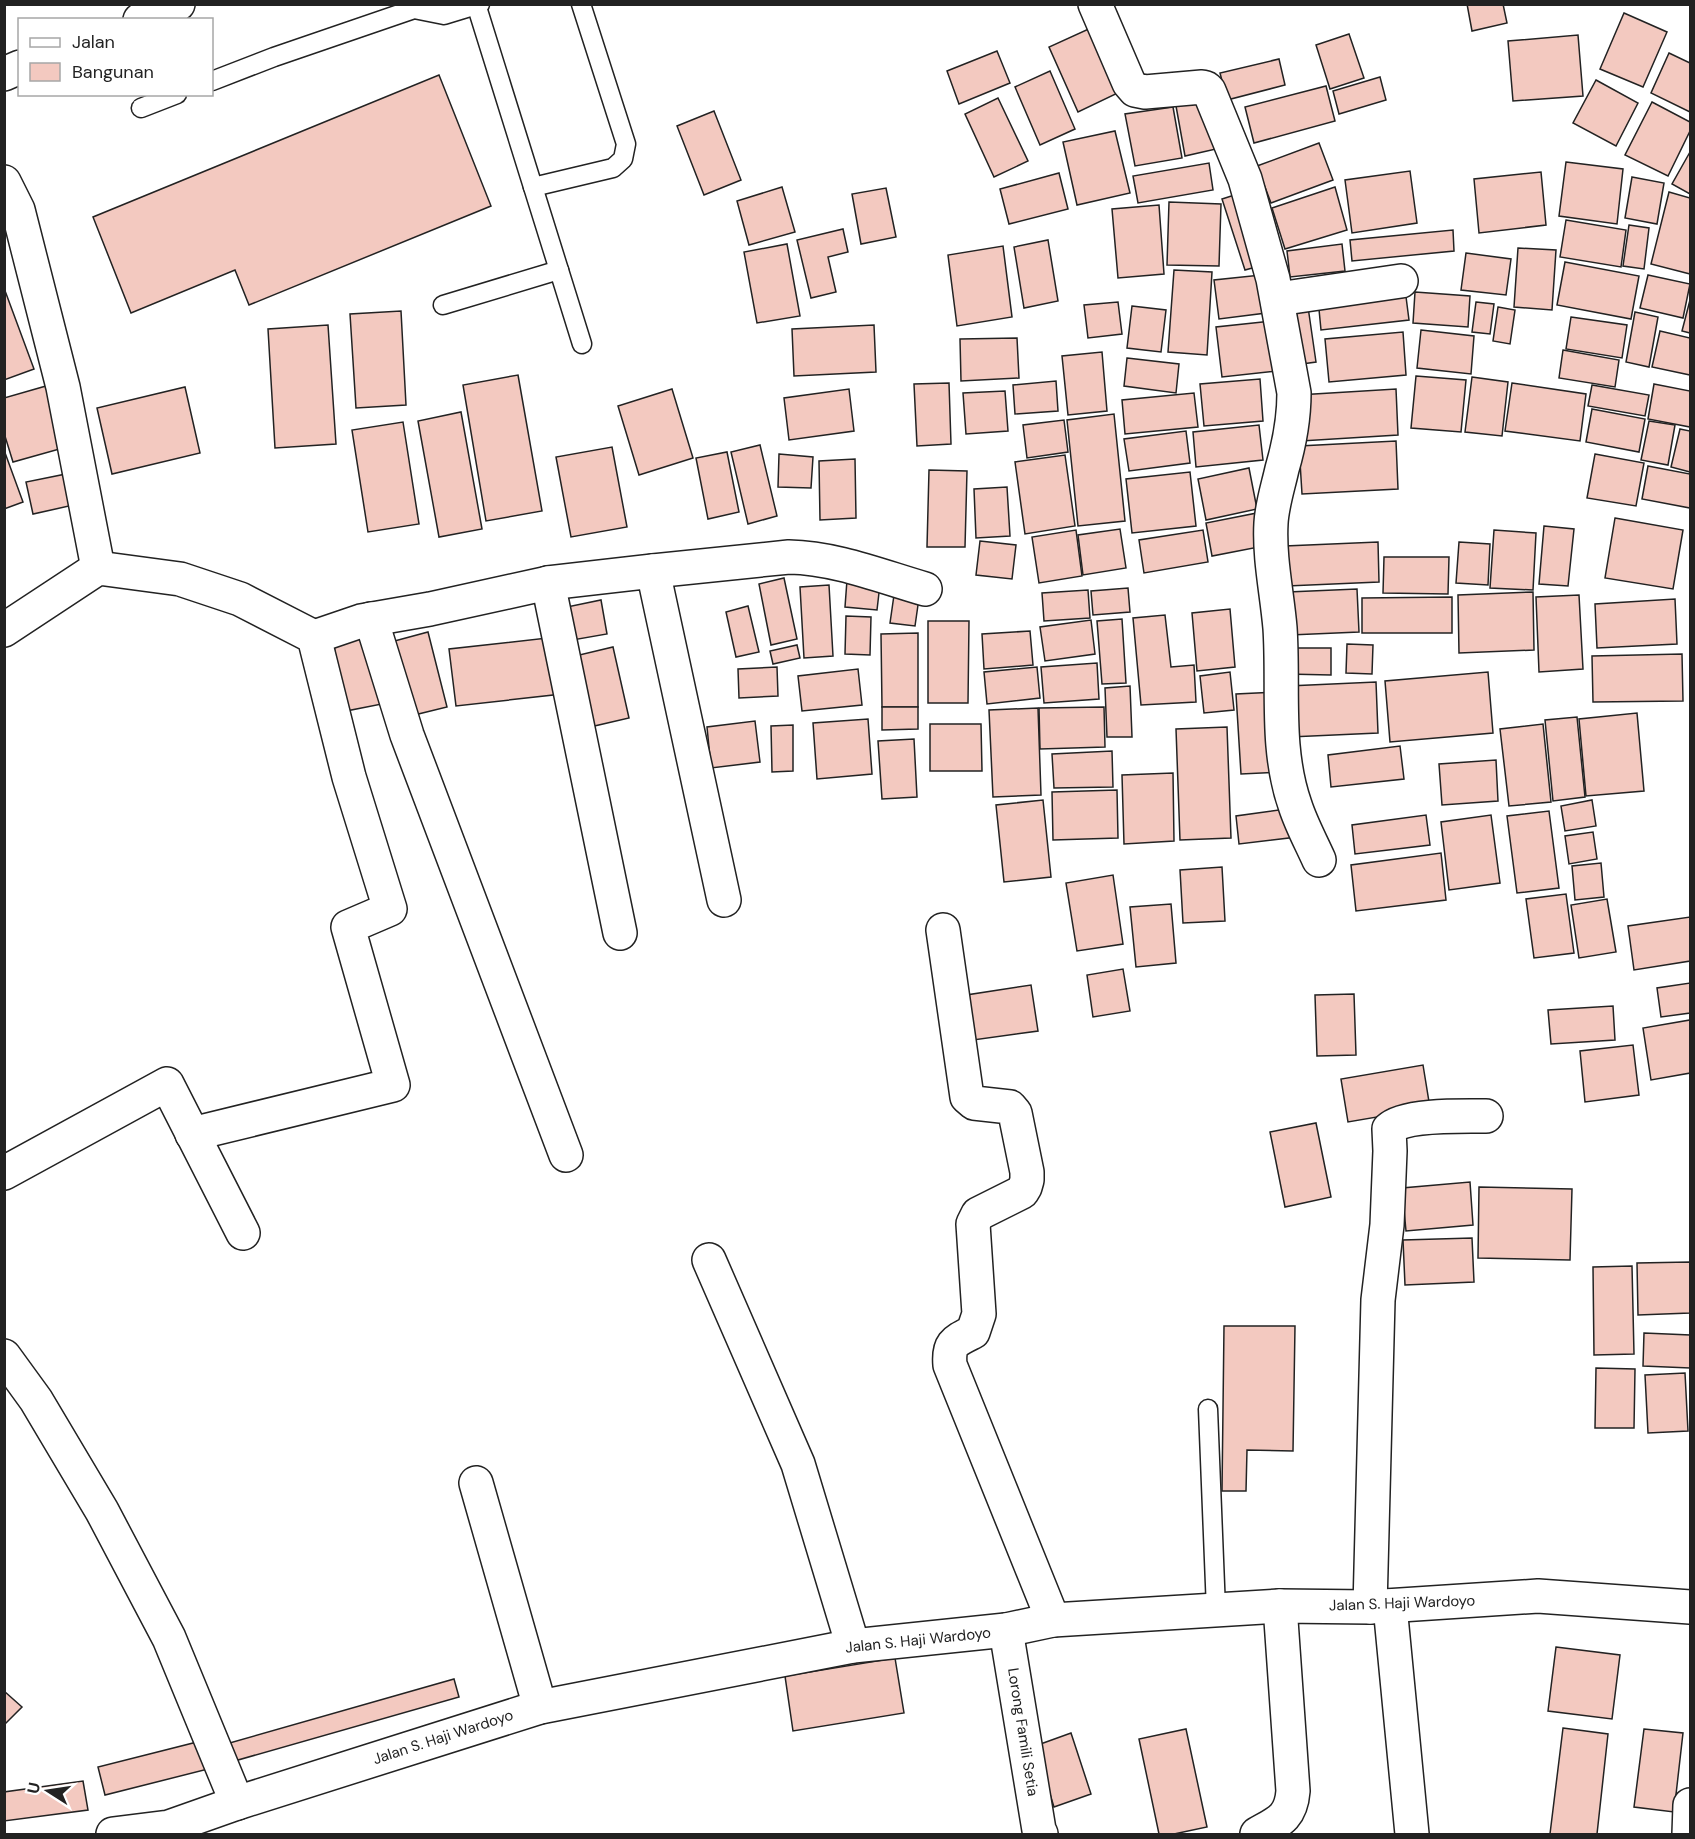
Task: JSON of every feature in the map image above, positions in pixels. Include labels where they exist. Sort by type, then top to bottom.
[{"type":"street","points":[[145,18],[178,4]]},
{"type":"street","points":[[1095,4],[1129,83],[1135,90],[1145,92],[1202,87],[1209,91],[1245,179],[1278,299],[1294,393],[1285,458],[1271,522],[1280,630],[1282,732],[1294,805],[1319,860]]},
{"type":"street","points":[[4,74],[18,68]]},
{"type":"street","points":[[4,182],[18,210],[63,387],[95,555]]},
{"type":"street","points":[[1278,299],[1401,281]]},
{"type":"street","points":[[4,630],[95,555]]},
{"type":"street","points":[[95,555],[240,599],[314,637],[371,619],[430,609],[548,583],[789,557],[831,562],[925,588]]},
{"type":"street","points":[[652,571],[724,900]]},
{"type":"street","points":[[548,583],[620,933]]},
{"type":"street","points":[[371,619],[407,735],[566,1155]]},
{"type":"street","points":[[192,1134],[393,1085],[348,927],[390,909],[349,777],[314,637]]},
{"type":"street","points":[[943,930],[967,1097],[974,1103],[1010,1107],[1015,1113],[1028,1180],[1022,1192],[978,1214],[974,1219],[979,1314],[973,1332],[955,1340],[949,1352],[950,1365],[1053,1620]]},
{"type":"street","points":[[4,1173],[167,1084],[243,1233]]},
{"type":"street","points":[[1412,1834],[1380,1606],[1378,1300],[1387,1225],[1389,1129],[1393,1125],[1409,1120],[1486,1116]]},
{"type":"street","points":[[709,1260],[798,1464],[853,1646]]},
{"type":"street","points":[[4,1356],[36,1400],[102,1511],[169,1638],[237,1803]]},
{"type":"street","points":[[476,1483],[540,1707]]},
{"type":"street","name":"Jalan S. Haji Wardoyo","points":[[113,1834],[166,1831],[237,1803],[540,1707],[853,1646],[1006,1630],[1053,1620],[1280,1606],[1380,1606],[1538,1596],[1690,1606]]},
{"type":"street","points":[[1257,1834],[1287,1815],[1292,1801],[1280,1606]]},
{"type":"street","name":"Lorong Famili Setia","points":[[1006,1630],[1041,1834]]},
{"type":"street","points":[[1689,1834],[1690,1805]]},
{"type":"lane","points":[[533,187],[613,168],[623,159],[626,144],[581,4]]},
{"type":"lane","points":[[213,81],[414,9],[444,15],[478,5],[582,344]]},
{"type":"lane","points":[[141,108],[172,96]]},
{"type":"lane","points":[[443,305],[559,270]]},
{"type":"lane","points":[[1208,1409],[1216,1610]]},
{"type":"building","points":[[1467,4],[1503,4],[1507,23],[1472,31]]},
{"type":"building","points":[[1624,13],[1667,32],[1643,87],[1600,69]]},
{"type":"building","points":[[1093,27],[1122,91],[1078,112],[1049,47]]},
{"type":"building","points":[[1349,34],[1364,78],[1330,89],[1316,45]]},
{"type":"building","points":[[1578,35],[1583,96],[1513,101],[1508,41]]},
{"type":"building","points":[[997,51],[1010,83],[959,104],[947,71]]},
{"type":"building","points":[[1669,53],[1690,63],[1690,112],[1651,93]]},
{"type":"building","points":[[1279,59],[1285,85],[1227,100],[1220,73]]},
{"type":"building","points":[[1050,71],[1075,129],[1040,145],[1015,87]]},
{"type":"building","points":[[439,75],[491,206],[249,305],[235,270],[131,313],[93,217]]},
{"type":"building","points":[[1380,77],[1386,100],[1339,114],[1333,91]]},
{"type":"building","points":[[1596,80],[1638,103],[1616,146],[1573,123]]},
{"type":"building","points":[[1326,86],[1335,121],[1254,143],[1245,107]]},
{"type":"building","points":[[998,98],[1028,161],[994,177],[965,114]]},
{"type":"building","points":[[1202,100],[1216,149],[1185,156],[1176,106]]},
{"type":"building","points":[[1652,102],[1690,122],[1690,131],[1668,176],[1625,155]]},
{"type":"building","points":[[1173,107],[1182,158],[1135,166],[1125,114]]},
{"type":"building","points":[[714,111],[741,180],[704,195],[677,126]]},
{"type":"building","points":[[1115,131],[1130,193],[1077,205],[1063,142]]},
{"type":"building","points":[[1319,143],[1333,180],[1271,203],[1257,166]]},
{"type":"building","points":[[1690,152],[1690,194],[1672,184]]},
{"type":"building","points":[[1566,162],[1623,169],[1617,224],[1559,216]]},
{"type":"building","points":[[1209,163],[1213,190],[1138,203],[1133,176]]},
{"type":"building","points":[[1410,171],[1417,223],[1352,233],[1345,180]]},
{"type":"building","points":[[1541,172],[1546,225],[1479,233],[1474,179]]},
{"type":"building","points":[[1059,173],[1068,209],[1009,224],[1000,189]]},
{"type":"building","points":[[1632,177],[1664,183],[1657,224],[1625,218]]},
{"type":"building","points":[[782,187],[795,232],[749,245],[737,201]]},
{"type":"building","points":[[1335,187],[1347,230],[1285,249],[1272,208]]},
{"type":"building","points":[[886,188],[896,237],[861,244],[852,194]]},
{"type":"building","points":[[1247,191],[1263,265],[1245,270],[1222,199]]},
{"type":"building","points":[[1669,192],[1690,198],[1690,274],[1651,264]]},
{"type":"building","points":[[1169,202],[1221,204],[1219,266],[1167,265]]},
{"type":"building","points":[[1159,205],[1164,274],[1118,278],[1112,209]]},
{"type":"building","points":[[1566,220],[1626,230],[1621,267],[1560,257]]},
{"type":"building","points":[[1629,225],[1649,228],[1644,269],[1623,266]]},
{"type":"building","points":[[843,229],[848,252],[828,257],[836,292],[811,298],[797,240]]},
{"type":"building","points":[[1453,230],[1454,251],[1352,261],[1350,240]]},
{"type":"building","points":[[1048,240],[1058,301],[1024,308],[1014,247]]},
{"type":"building","points":[[787,244],[800,316],[757,323],[744,252]]},
{"type":"building","points":[[1342,244],[1345,271],[1290,277],[1287,251]]},
{"type":"building","points":[[1003,246],[1012,317],[957,326],[948,255]]},
{"type":"building","points":[[1518,248],[1556,250],[1552,310],[1514,307]]},
{"type":"building","points":[[1466,253],[1511,259],[1506,295],[1461,290]]},
{"type":"building","points":[[1565,262],[1639,276],[1631,319],[1557,305]]},
{"type":"building","points":[[1174,270],[1212,272],[1207,355],[1168,352]]},
{"type":"building","points":[[1261,275],[1266,313],[1219,319],[1214,280]]},
{"type":"building","points":[[1648,275],[1690,284],[1683,318],[1640,308]]},
{"type":"building","points":[[4,288],[34,369],[4,380]]},
{"type":"building","points":[[1405,289],[1409,320],[1321,330],[1318,299]]},
{"type":"building","points":[[1415,292],[1470,296],[1468,327],[1413,323]]},
{"type":"building","points":[[1307,300],[1316,362],[1295,365],[1286,303]]},
{"type":"building","points":[[1690,300],[1690,333],[1682,331]]},
{"type":"building","points":[[1118,302],[1122,334],[1088,338],[1084,305]]},
{"type":"building","points":[[1476,302],[1494,304],[1490,334],[1472,332]]},
{"type":"building","points":[[1132,306],[1166,310],[1161,352],[1127,348]]},
{"type":"building","points":[[1498,307],[1515,310],[1510,344],[1493,341]]},
{"type":"building","points":[[401,311],[406,405],[356,408],[350,314]]},
{"type":"building","points":[[1635,312],[1658,317],[1649,367],[1626,362]]},
{"type":"building","points":[[1571,317],[1627,325],[1622,358],[1566,349]]},
{"type":"building","points":[[1272,321],[1277,371],[1222,377],[1216,327]]},
{"type":"building","points":[[328,325],[336,444],[275,448],[268,329]]},
{"type":"building","points":[[874,325],[876,372],[794,376],[792,329]]},
{"type":"building","points":[[1421,330],[1474,336],[1471,374],[1417,368]]},
{"type":"building","points":[[1660,331],[1690,338],[1690,375],[1652,367]]},
{"type":"building","points":[[1403,332],[1406,375],[1329,382],[1325,339]]},
{"type":"building","points":[[1017,338],[1019,378],[961,381],[960,339]]},
{"type":"building","points":[[1563,350],[1619,360],[1615,387],[1559,378]]},
{"type":"building","points":[[1102,352],[1107,411],[1068,415],[1062,356]]},
{"type":"building","points":[[1127,358],[1179,364],[1176,393],[1124,386]]},
{"type":"building","points":[[518,375],[542,511],[486,521],[463,385]]},
{"type":"building","points":[[1416,376],[1466,380],[1461,432],[1411,428]]},
{"type":"building","points":[[1472,377],[1508,382],[1502,436],[1465,432]]},
{"type":"building","points":[[1260,379],[1263,421],[1204,426],[1200,384]]},
{"type":"building","points":[[1056,381],[1058,411],[1015,414],[1013,385]]},
{"type":"building","points":[[949,383],[951,444],[917,446],[914,384]]},
{"type":"building","points":[[1512,383],[1586,394],[1580,441],[1505,431]]},
{"type":"building","points":[[1654,384],[1690,391],[1690,427],[1648,419]]},
{"type":"building","points":[[1592,385],[1649,395],[1645,416],[1588,406]]},
{"type":"building","points":[[46,386],[63,448],[13,462],[4,433],[4,398]]},
{"type":"building","points":[[185,387],[200,453],[112,474],[97,408]]},
{"type":"building","points":[[672,389],[693,458],[639,475],[618,406]]},
{"type":"building","points":[[849,389],[854,431],[789,440],[784,398]]},
{"type":"building","points":[[1396,389],[1398,435],[1301,441],[1298,395]]},
{"type":"building","points":[[1005,391],[1008,431],[966,434],[963,393]]},
{"type":"building","points":[[1194,393],[1198,427],[1125,434],[1122,400]]},
{"type":"building","points":[[1592,409],[1645,419],[1639,452],[1586,442]]},
{"type":"building","points":[[461,412],[482,529],[439,537],[418,421]]},
{"type":"building","points":[[1114,414],[1125,521],[1078,526],[1067,420]]},
{"type":"building","points":[[1064,420],[1068,452],[1027,458],[1023,425]]},
{"type":"building","points":[[1649,421],[1675,425],[1668,465],[1641,460]]},
{"type":"building","points":[[403,422],[419,524],[368,532],[352,430]]},
{"type":"building","points":[[1259,425],[1263,460],[1196,467],[1193,432]]},
{"type":"building","points":[[1680,429],[1690,431],[1690,472],[1671,467]]},
{"type":"building","points":[[1186,431],[1190,463],[1129,471],[1124,439]]},
{"type":"building","points":[[1396,441],[1398,489],[1302,494],[1299,446]]},
{"type":"building","points":[[760,445],[777,516],[748,524],[731,452]]},
{"type":"building","points":[[612,447],[627,527],[571,537],[556,457]]},
{"type":"building","points":[[4,450],[23,502],[4,509]]},
{"type":"building","points":[[727,452],[739,512],[708,519],[696,458]]},
{"type":"building","points":[[779,454],[813,457],[811,488],[778,487]]},
{"type":"building","points":[[1595,454],[1644,463],[1636,506],[1587,498]]},
{"type":"building","points":[[1065,455],[1075,526],[1025,534],[1015,462]]},
{"type":"building","points":[[855,459],[856,518],[820,520],[819,461]]},
{"type":"building","points":[[1648,466],[1690,474],[1690,508],[1642,499]]},
{"type":"building","points":[[1249,468],[1257,509],[1206,520],[1198,479]]},
{"type":"building","points":[[929,470],[967,471],[965,547],[927,547]]},
{"type":"building","points":[[1190,472],[1196,526],[1132,533],[1126,479]]},
{"type":"building","points":[[71,473],[78,504],[33,514],[26,482]]},
{"type":"building","points":[[1007,487],[1010,536],[976,538],[974,489]]},
{"type":"building","points":[[1257,513],[1264,546],[1212,556],[1206,523]]},
{"type":"building","points":[[1615,518],[1683,530],[1673,589],[1605,578]]},
{"type":"building","points":[[1544,526],[1574,529],[1568,586],[1539,584]]},
{"type":"building","points":[[1120,529],[1126,568],[1083,575],[1078,535]]},
{"type":"building","points":[[1076,530],[1082,576],[1039,583],[1032,537]]},
{"type":"building","points":[[1203,530],[1208,562],[1144,573],[1139,540]]},
{"type":"building","points":[[1494,530],[1536,533],[1533,590],[1490,588]]},
{"type":"building","points":[[980,541],[1016,545],[1012,579],[976,575]]},
{"type":"building","points":[[1378,542],[1379,582],[1287,586],[1285,546]]},
{"type":"building","points":[[1459,542],[1490,544],[1488,585],[1456,583]]},
{"type":"building","points":[[1384,557],[1449,557],[1448,594],[1383,593]]},
{"type":"building","points":[[784,578],[797,639],[771,645],[759,584]]},
{"type":"building","points":[[847,580],[880,584],[877,610],[845,607]]},
{"type":"building","points":[[829,585],[833,656],[804,658],[800,587]]},
{"type":"building","points":[[895,588],[920,591],[915,626],[890,623]]},
{"type":"building","points":[[1128,588],[1130,612],[1093,615],[1091,591]]},
{"type":"building","points":[[1357,589],[1359,632],[1290,635],[1288,592]]},
{"type":"building","points":[[1088,590],[1090,618],[1044,621],[1042,593]]},
{"type":"building","points":[[1533,592],[1534,650],[1459,653],[1458,595]]},
{"type":"building","points":[[1579,595],[1583,669],[1539,672],[1536,597]]},
{"type":"building","points":[[1452,597],[1452,633],[1362,633],[1362,598]]},
{"type":"building","points":[[1675,599],[1677,644],[1597,648],[1595,604]]},
{"type":"building","points":[[601,600],[607,634],[567,641],[562,608]]},
{"type":"building","points":[[748,606],[759,652],[736,657],[726,612]]},
{"type":"building","points":[[1230,609],[1235,667],[1197,671],[1192,613]]},
{"type":"building","points":[[1165,615],[1171,667],[1194,665],[1196,702],[1141,705],[1133,618]]},
{"type":"building","points":[[846,616],[871,617],[870,655],[845,654]]},
{"type":"building","points":[[1122,619],[1126,683],[1102,684],[1097,621]]},
{"type":"building","points":[[1091,620],[1095,654],[1045,661],[1040,627]]},
{"type":"building","points":[[928,621],[969,621],[968,703],[928,703]]},
{"type":"building","points":[[368,629],[382,704],[346,711],[332,636]]},
{"type":"building","points":[[1030,631],[1033,665],[984,669],[982,634]]},
{"type":"building","points":[[428,632],[447,707],[406,717],[387,643]]},
{"type":"building","points":[[918,633],[918,707],[882,707],[881,634]]},
{"type":"building","points":[[556,637],[562,694],[456,706],[449,649]]},
{"type":"building","points":[[1347,644],[1373,645],[1372,674],[1346,673]]},
{"type":"building","points":[[797,645],[800,658],[773,664],[770,651]]},
{"type":"building","points":[[613,647],[629,718],[590,727],[575,656]]},
{"type":"building","points":[[1286,648],[1331,648],[1331,675],[1286,674]]},
{"type":"building","points":[[1682,654],[1683,701],[1593,702],[1592,656]]},
{"type":"building","points":[[1097,663],[1099,699],[1044,703],[1041,667]]},
{"type":"building","points":[[777,667],[778,696],[739,698],[738,669]]},
{"type":"building","points":[[1037,667],[1040,698],[987,704],[984,672]]},
{"type":"building","points":[[858,669],[862,705],[802,711],[798,676]]},
{"type":"building","points":[[1230,672],[1234,710],[1204,713],[1200,676]]},
{"type":"building","points":[[1488,672],[1493,733],[1390,742],[1385,681]]},
{"type":"building","points":[[1376,682],[1378,733],[1290,737],[1288,686]]},
{"type":"building","points":[[1130,686],[1132,737],[1107,737],[1105,688]]},
{"type":"building","points":[[1277,692],[1282,772],[1241,774],[1236,694]]},
{"type":"building","points":[[882,707],[918,707],[918,729],[882,730]]},
{"type":"building","points":[[1104,707],[1105,747],[1040,749],[1039,708]]},
{"type":"building","points":[[1038,708],[1041,795],[993,797],[989,710]]},
{"type":"building","points":[[1637,713],[1644,791],[1586,796],[1579,719]]},
{"type":"building","points":[[1577,717],[1585,797],[1553,801],[1545,720]]},
{"type":"building","points":[[868,719],[872,774],[817,779],[813,723]]},
{"type":"building","points":[[755,721],[760,762],[711,768],[707,727]]},
{"type":"building","points":[[930,724],[981,724],[982,771],[930,771]]},
{"type":"building","points":[[1543,724],[1551,802],[1509,806],[1500,729]]},
{"type":"building","points":[[793,725],[793,771],[772,772],[771,726]]},
{"type":"building","points":[[1227,727],[1231,838],[1180,840],[1176,729]]},
{"type":"building","points":[[914,739],[917,797],[882,799],[878,741]]},
{"type":"building","points":[[1400,746],[1404,779],[1331,787],[1328,755]]},
{"type":"building","points":[[1112,751],[1113,787],[1054,788],[1052,754]]},
{"type":"building","points":[[1496,760],[1498,801],[1442,805],[1439,764]]},
{"type":"building","points":[[1173,773],[1174,841],[1124,844],[1122,775]]},
{"type":"building","points":[[1117,790],[1118,838],[1053,840],[1052,792]]},
{"type":"building","points":[[1043,800],[1051,877],[1004,882],[996,805]]},
{"type":"building","points":[[1592,800],[1596,826],[1565,831],[1561,806]]},
{"type":"building","points":[[1293,808],[1297,837],[1239,844],[1236,816]]},
{"type":"building","points":[[1549,811],[1559,888],[1517,893],[1507,816]]},
{"type":"building","points":[[1426,815],[1430,845],[1355,854],[1352,825]]},
{"type":"building","points":[[1491,815],[1500,883],[1449,890],[1441,822]]},
{"type":"building","points":[[1593,832],[1597,859],[1569,864],[1565,836]]},
{"type":"building","points":[[1441,853],[1446,900],[1356,911],[1351,865]]},
{"type":"building","points":[[1601,863],[1604,897],[1575,900],[1572,866]]},
{"type":"building","points":[[1222,867],[1225,921],[1183,923],[1180,870]]},
{"type":"building","points":[[1113,875],[1123,944],[1077,951],[1066,883]]},
{"type":"building","points":[[1566,894],[1574,953],[1534,958],[1526,899]]},
{"type":"building","points":[[1607,899],[1616,952],[1579,958],[1571,905]]},
{"type":"building","points":[[1171,904],[1176,963],[1136,967],[1130,907]]},
{"type":"building","points":[[1690,917],[1690,961],[1634,970],[1628,926]]},
{"type":"building","points":[[1123,969],[1130,1011],[1093,1017],[1087,975]]},
{"type":"building","points":[[1690,983],[1690,1013],[1661,1017],[1657,988]]},
{"type":"building","points":[[1031,985],[1038,1031],[966,1041],[960,996]]},
{"type":"building","points":[[1354,994],[1356,1055],[1317,1056],[1315,995]]},
{"type":"building","points":[[1613,1006],[1615,1040],[1551,1044],[1548,1010]]},
{"type":"building","points":[[1690,1020],[1690,1073],[1651,1080],[1643,1028]]},
{"type":"building","points":[[1633,1045],[1639,1095],[1585,1102],[1580,1051]]},
{"type":"building","points":[[1423,1065],[1430,1108],[1348,1122],[1341,1079]]},
{"type":"building","points":[[1316,1123],[1331,1197],[1285,1207],[1270,1132]]},
{"type":"building","points":[[1470,1182],[1473,1225],[1406,1231],[1402,1188]]},
{"type":"building","points":[[1479,1187],[1572,1189],[1570,1260],[1478,1258]]},
{"type":"building","points":[[1472,1238],[1474,1282],[1405,1285],[1403,1240]]},
{"type":"building","points":[[1690,1262],[1690,1313],[1638,1315],[1637,1263]]},
{"type":"building","points":[[1632,1266],[1634,1354],[1594,1355],[1593,1267]]},
{"type":"building","points":[[1224,1326],[1295,1326],[1293,1451],[1247,1450],[1246,1491],[1222,1491]]},
{"type":"building","points":[[1644,1333],[1690,1335],[1690,1368],[1643,1366]]},
{"type":"building","points":[[1596,1368],[1635,1369],[1634,1428],[1595,1428]]},
{"type":"building","points":[[1685,1373],[1688,1431],[1648,1433],[1645,1375]]},
{"type":"building","points":[[1556,1647],[1620,1655],[1612,1719],[1548,1711]]},
{"type":"building","points":[[895,1658],[904,1713],[793,1731],[785,1676]]},
{"type":"building","points":[[454,1679],[459,1697],[224,1764],[219,1746]]},
{"type":"building","points":[[4,1691],[22,1707],[4,1725]]},
{"type":"building","points":[[1563,1728],[1608,1734],[1597,1834],[1550,1834]]},
{"type":"building","points":[[1186,1729],[1207,1827],[1174,1834],[1159,1834],[1139,1739]]},
{"type":"building","points":[[1644,1729],[1683,1733],[1674,1812],[1634,1807]]},
{"type":"building","points":[[1071,1733],[1091,1794],[1054,1807],[1035,1746]]},
{"type":"building","points":[[205,1740],[212,1768],[105,1795],[98,1767]]},
{"type":"building","points":[[83,1781],[88,1810],[4,1821],[4,1792]]}]
